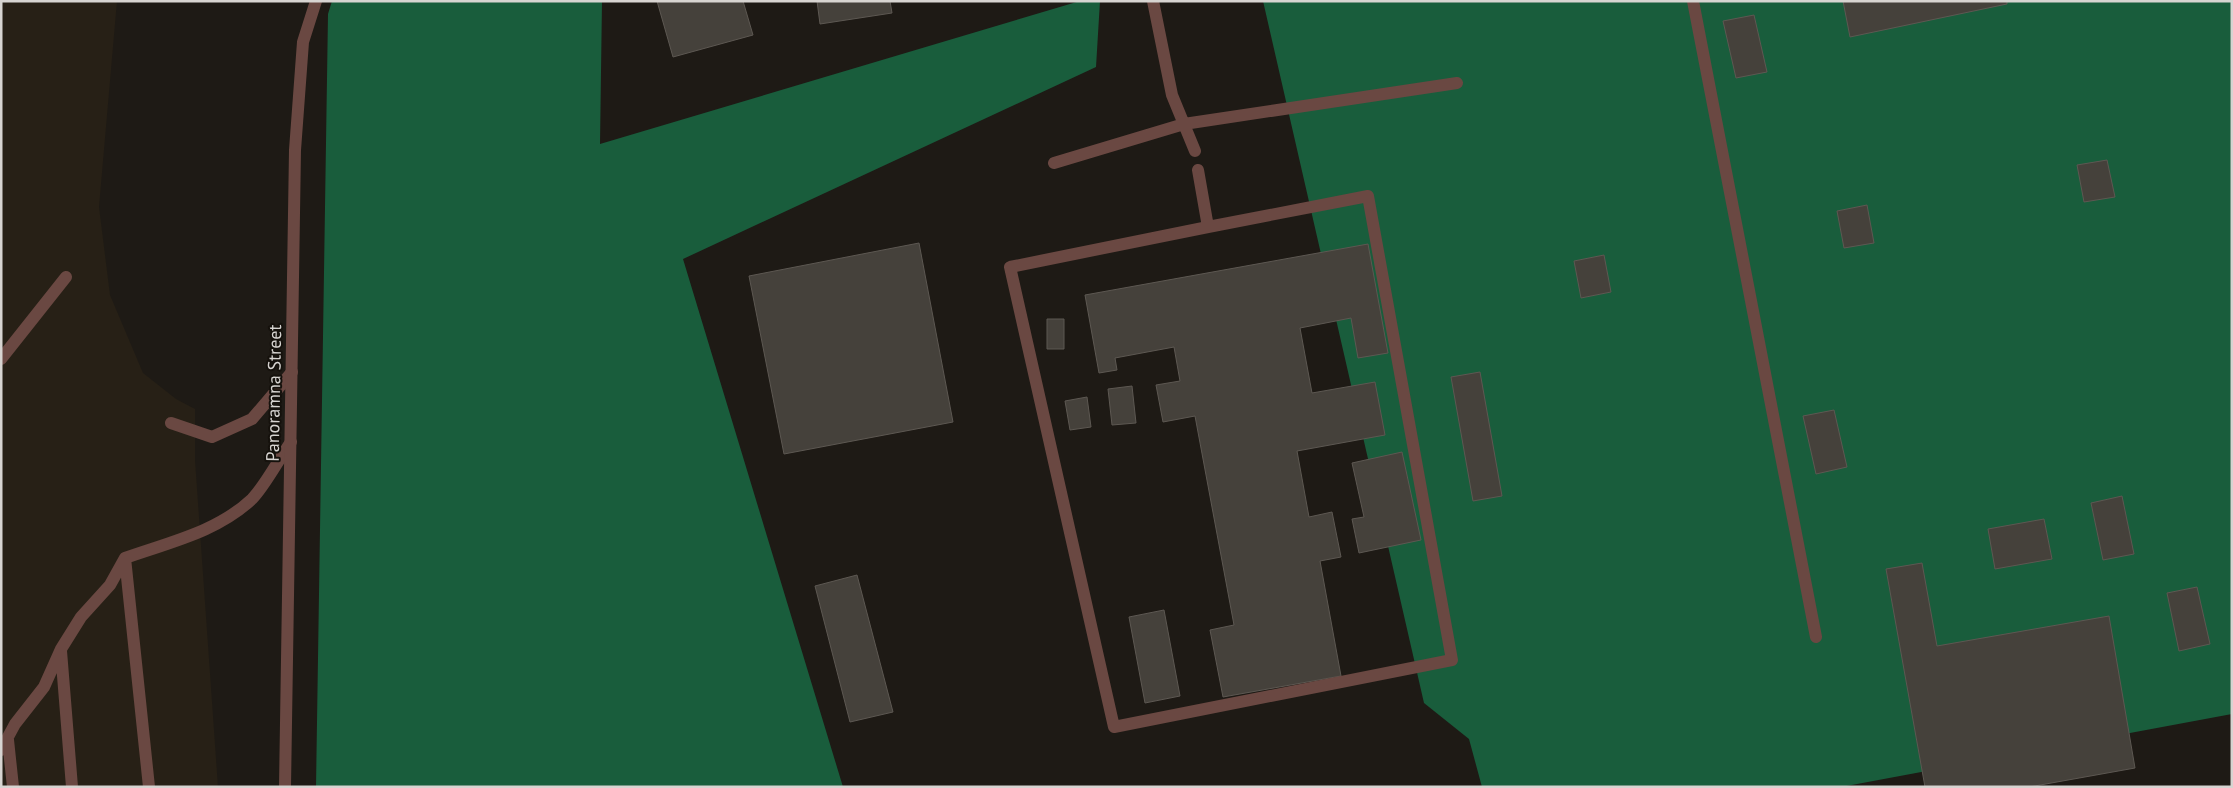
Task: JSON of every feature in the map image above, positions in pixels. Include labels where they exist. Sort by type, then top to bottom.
[{"type":"street","name":"Panoramna Street","points":[[284,787],[295,150],[303,42],[316,1]]},
{"type":"street","points":[[1154,1],[1172,95],[1195,150]]},
{"type":"street","points":[[1693,1],[1816,637]]},
{"type":"street","points":[[1054,163],[1184,124],[1457,83]]},
{"type":"street","points":[[1198,170],[1208,227]]},
{"type":"street","points":[[1368,196],[1452,660],[1114,727],[1010,267],[1208,227],[1368,196]]},
{"type":"street","points":[[1,358],[66,277]]},
{"type":"street","points":[[171,423],[212,437],[252,419],[292,372]]},
{"type":"street","points":[[13,787],[4,745],[15,724],[44,687],[61,648],[80,617],[110,585],[126,558],[189,537],[221,523],[253,498],[291,442]]},
{"type":"street","points":[[126,558],[148,787]]},
{"type":"street","points":[[61,648],[72,787]]},
{"type":"shaded area","points":[[1,1],[117,1],[99,207],[110,295],[143,373],[176,399],[195,409],[195,460],[218,787],[1,787]]},
{"type":"green space","points":[[332,1],[602,1],[600,144],[1080,1],[1100,1],[1096,67],[683,259],[843,787],[316,787],[328,14]]},
{"type":"green space","points":[[1263,1],[2232,1],[2232,714],[1841,787],[1482,787],[1469,739],[1424,703]]},
{"type":"building","points":[[657,1],[743,1],[753,35],[673,57]]},
{"type":"building","points":[[817,1],[890,1],[892,13],[820,24]]},
{"type":"building","points":[[1843,1],[2007,1],[2007,4],[1850,37]]},
{"type":"building","points":[[1754,15],[1767,72],[1736,78],[1723,21]]},
{"type":"building","points":[[2107,160],[2115,197],[2084,202],[2077,165]]},
{"type":"building","points":[[1867,205],[1874,243],[1844,248],[1837,211]]},
{"type":"building","points":[[919,243],[953,422],[784,454],[749,276]]},
{"type":"building","points":[[1368,244],[1388,353],[1358,358],[1351,318],[1300,328],[1312,393],[1375,382],[1385,435],[1297,451],[1309,517],[1332,512],[1341,557],[1320,561],[1341,676],[1223,697],[1210,630],[1234,625],[1195,416],[1163,422],[1156,385],[1180,381],[1174,347],[1115,358],[1117,370],[1099,373],[1085,295]]},
{"type":"building","points":[[1604,255],[1611,292],[1581,298],[1574,261]]},
{"type":"building","points":[[1047,319],[1064,319],[1064,349],[1047,349]]},
{"type":"building","points":[[1480,372],[1502,496],[1473,501],[1451,377]]},
{"type":"building","points":[[1132,386],[1136,423],[1112,425],[1108,389]]},
{"type":"building","points":[[1087,397],[1091,427],[1070,430],[1065,401]]},
{"type":"building","points":[[1834,410],[1847,467],[1816,474],[1803,416]]},
{"type":"building","points":[[1402,452],[1421,540],[1359,553],[1352,519],[1364,517],[1352,463]]},
{"type":"building","points":[[2122,496],[2134,554],[2103,560],[2091,503]]},
{"type":"building","points":[[2044,519],[2052,559],[1995,569],[1988,529]]},
{"type":"building","points":[[1922,563],[1937,646],[2109,616],[2135,768],[2029,787],[1925,787],[1886,569]]},
{"type":"building","points":[[857,575],[893,712],[850,722],[815,586]]},
{"type":"building","points":[[2197,587],[2210,644],[2179,651],[2167,593]]},
{"type":"building","points":[[1164,610],[1180,696],[1145,703],[1129,617]]}]
